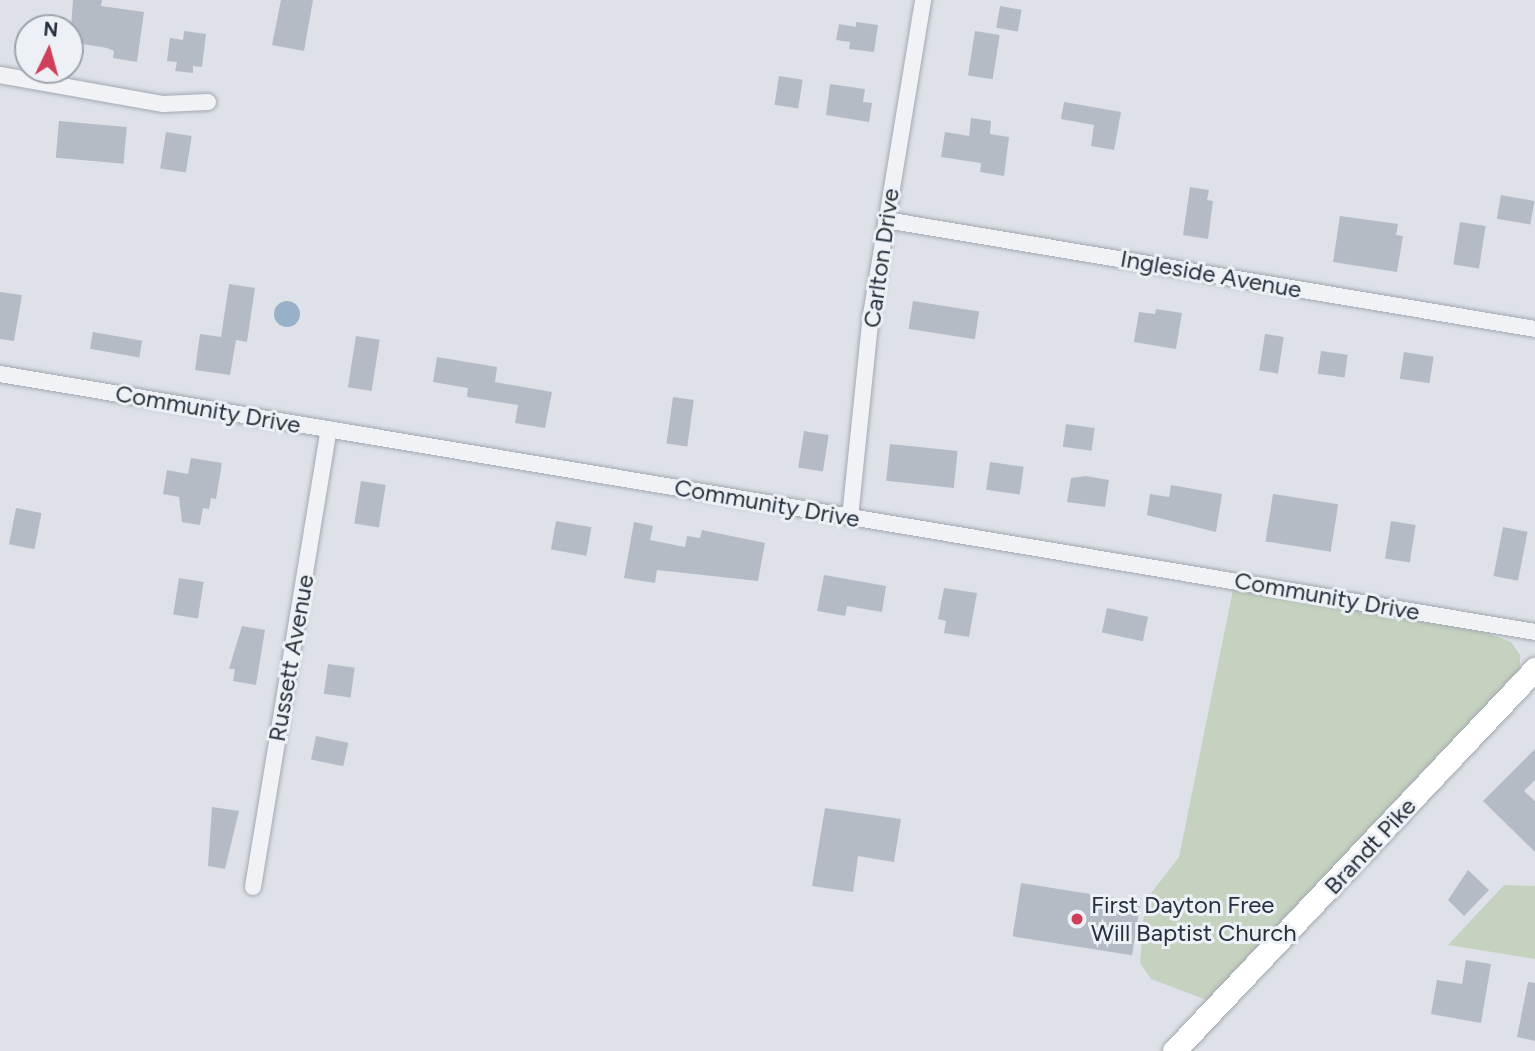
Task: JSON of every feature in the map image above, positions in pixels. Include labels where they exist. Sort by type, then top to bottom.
[{"type":"main road","name":"Brandt Pike","points":[[1174,1051],[1535,668]]},
{"type":"street","name":"Carlton Drive","points":[[850,517],[886,220],[923,0]]},
{"type":"street","points":[[0,75],[163,104],[208,102]]},
{"type":"street","name":"Ingleside Avenue","points":[[886,220],[1535,329]]},
{"type":"street","name":"Community Drive","points":[[0,374],[1535,632]]},
{"type":"street","name":"Russett Avenue","points":[[253,887],[329,429]]},
{"type":"green space","points":[[1233,590],[1480,630],[1511,642],[1520,655],[1520,672],[1212,1002],[1151,979],[1140,963],[1145,901],[1179,857]]},
{"type":"green space","points":[[1504,885],[1535,886],[1535,959],[1448,945]]},
{"type":"water","points":[[287,301],[296,305],[300,314],[296,323],[287,327],[278,323],[274,314],[278,305]]},
{"type":"building","points":[[73,0],[102,0],[101,6],[144,12],[137,62],[113,58],[114,51],[84,44],[84,14],[72,14]]},
{"type":"building","points":[[281,0],[313,0],[304,51],[272,45]]},
{"type":"building","points":[[1000,6],[1022,10],[1018,31],[996,28]]},
{"type":"building","points":[[856,22],[878,25],[874,52],[849,49],[850,42],[836,40],[839,24],[856,27]]},
{"type":"building","points":[[184,31],[206,34],[202,67],[193,66],[193,73],[175,71],[177,62],[167,61],[170,38],[183,40]]},
{"type":"building","points":[[975,31],[1000,35],[993,79],[968,75]]},
{"type":"building","points":[[779,76],[803,80],[798,108],[774,105]]},
{"type":"building","points":[[830,84],[865,89],[863,102],[872,103],[869,122],[826,115]]},
{"type":"building","points":[[1064,102],[1121,112],[1114,150],[1091,146],[1094,125],[1061,119]]},
{"type":"building","points":[[971,118],[991,121],[990,134],[1009,137],[1004,176],[980,172],[981,163],[941,157],[945,132],[969,136]]},
{"type":"building","points":[[59,121],[127,127],[124,164],[56,158]]},
{"type":"building","points":[[166,132],[192,136],[186,173],[160,169]]},
{"type":"building","points":[[1190,187],[1209,190],[1207,200],[1213,201],[1208,239],[1183,235]]},
{"type":"building","points":[[1501,195],[1534,201],[1530,225],[1497,219]]},
{"type":"building","points":[[1340,216],[1398,224],[1396,235],[1403,236],[1397,272],[1333,262]]},
{"type":"building","points":[[1460,222],[1486,226],[1479,269],[1453,264]]},
{"type":"building","points":[[229,284],[255,288],[247,342],[236,340],[230,375],[195,370],[200,334],[221,337]]},
{"type":"building","points":[[0,292],[22,295],[14,341],[0,339]]},
{"type":"building","points":[[913,301],[979,311],[975,339],[909,329]]},
{"type":"building","points":[[1156,309],[1182,313],[1176,349],[1134,342],[1139,312],[1155,314]]},
{"type":"building","points":[[93,332],[142,341],[139,357],[90,349]]},
{"type":"building","points":[[1265,334],[1284,337],[1278,374],[1259,371]]},
{"type":"building","points":[[356,336],[380,340],[372,391],[348,387]]},
{"type":"building","points":[[1321,351],[1348,355],[1345,378],[1318,374]]},
{"type":"building","points":[[1404,352],[1434,357],[1429,383],[1400,379]]},
{"type":"building","points":[[437,357],[497,367],[495,382],[552,392],[545,428],[515,423],[518,405],[467,397],[468,388],[433,382]]},
{"type":"building","points":[[673,397],[694,400],[687,446],[666,444]]},
{"type":"building","points":[[1066,424],[1095,428],[1092,451],[1063,447]]},
{"type":"building","points":[[804,431],[829,435],[823,471],[798,468]]},
{"type":"building","points":[[890,444],[958,451],[954,488],[886,481]]},
{"type":"building","points":[[191,458],[222,463],[216,499],[211,498],[209,509],[203,508],[200,525],[182,522],[179,497],[163,494],[167,470],[188,474]]},
{"type":"building","points":[[990,462],[1024,467],[1020,494],[986,490]]},
{"type":"building","points":[[1086,476],[1109,480],[1105,507],[1067,502],[1071,478]]},
{"type":"building","points":[[361,481],[386,485],[379,527],[354,523]]},
{"type":"building","points":[[1171,485],[1222,494],[1216,532],[1147,515],[1150,494],[1169,497]]},
{"type":"building","points":[[1273,494],[1338,504],[1331,552],[1265,541]]},
{"type":"building","points":[[16,508],[42,513],[34,549],[9,544]]},
{"type":"building","points":[[556,521],[591,527],[586,556],[551,550]]},
{"type":"building","points":[[1391,521],[1416,525],[1410,562],[1385,559]]},
{"type":"building","points":[[634,522],[653,526],[650,540],[685,547],[687,536],[700,538],[702,530],[765,543],[758,581],[657,570],[655,583],[624,578]]},
{"type":"building","points":[[1503,527],[1528,532],[1518,581],[1493,576]]},
{"type":"building","points":[[824,575],[886,586],[882,612],[847,606],[845,616],[817,611]]},
{"type":"building","points":[[179,578],[204,582],[198,618],[173,615]]},
{"type":"building","points":[[944,588],[977,593],[969,637],[944,633],[946,621],[938,619]]},
{"type":"building","points":[[1107,608],[1148,617],[1143,641],[1102,632]]},
{"type":"building","points":[[242,626],[265,630],[256,685],[233,681],[235,669],[229,669]]},
{"type":"building","points":[[328,664],[355,668],[351,697],[324,694]]},
{"type":"building","points":[[316,736],[348,743],[343,766],[311,759]]},
{"type":"building","points":[[1535,749],[1535,780],[1524,791],[1535,801],[1535,852],[1483,801]]},
{"type":"building","points":[[212,807],[239,811],[225,869],[208,866]]},
{"type":"building","points":[[825,808],[901,819],[894,862],[858,856],[853,892],[812,886]]},
{"type":"building","points":[[1468,870],[1489,890],[1464,916],[1448,900]]},
{"type":"building","name":"First Dayton Free Will Baptist Church","points":[[1021,883],[1141,902],[1132,955],[1013,936]]},
{"type":"building","points":[[1466,960],[1491,964],[1481,1023],[1431,1014],[1437,980],[1462,984]]},
{"type":"building","points":[[1528,982],[1535,983],[1535,1041],[1517,1037]]},
{"type":"place","name":"First Dayton Free Will Baptist Church","points":[[1077,919]]}]
